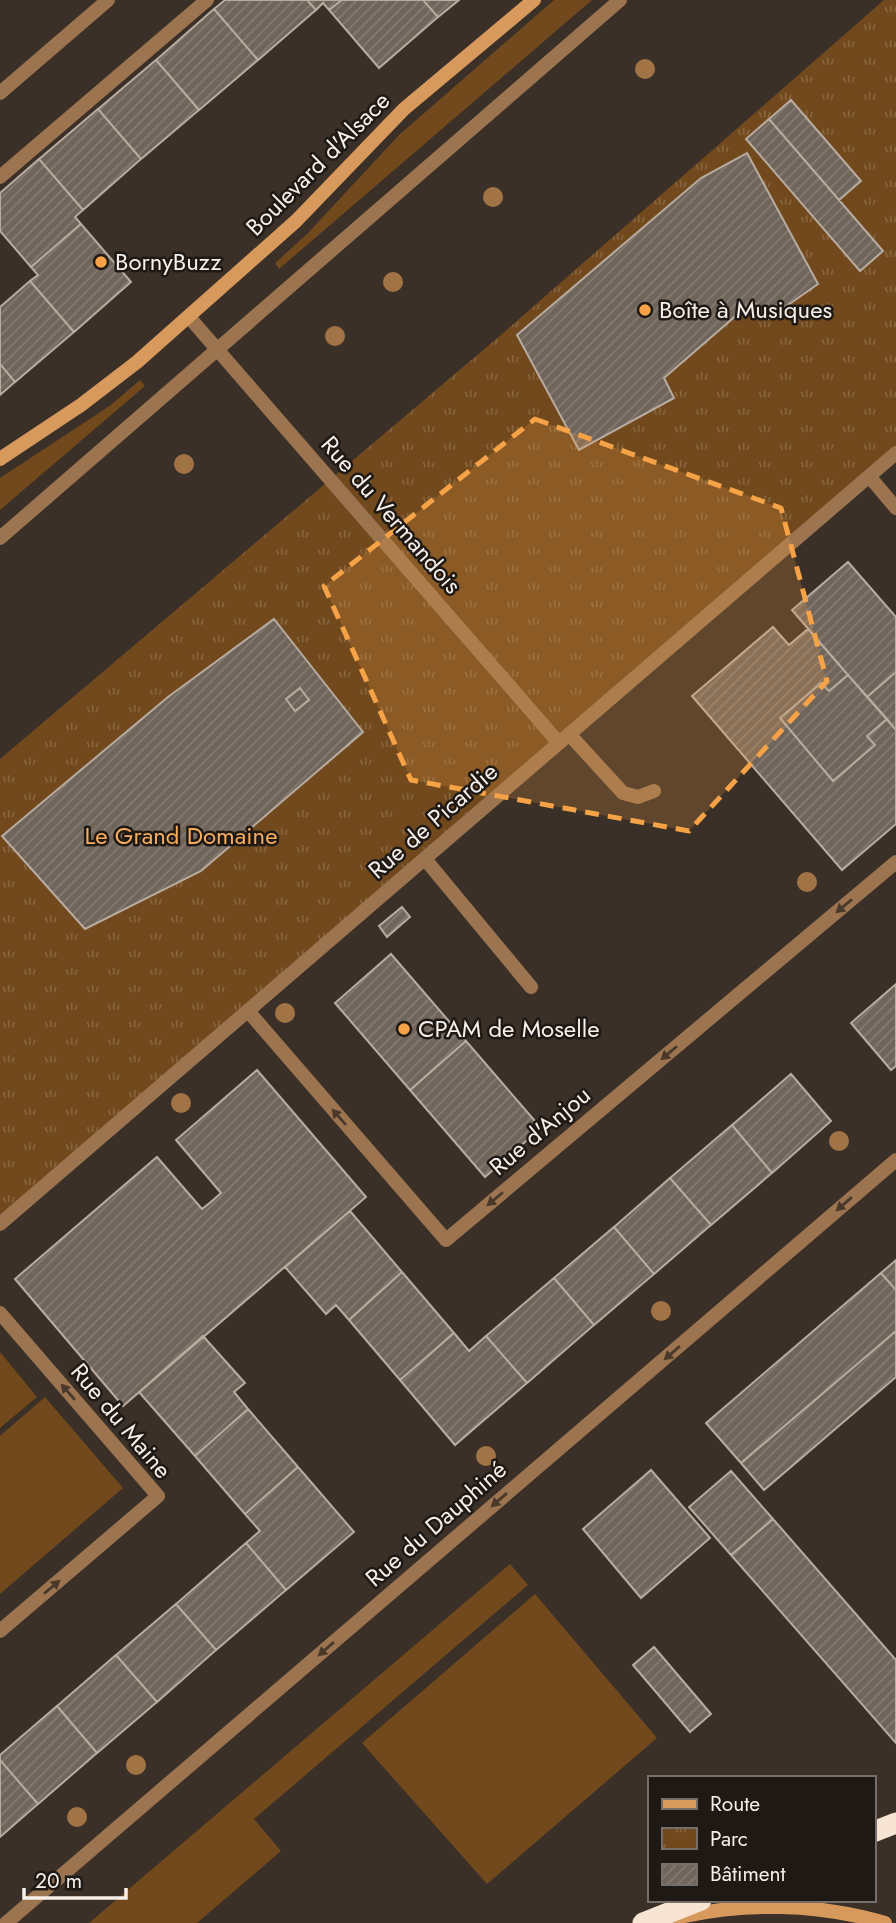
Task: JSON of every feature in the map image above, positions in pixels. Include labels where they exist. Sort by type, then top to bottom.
[{"type":"highway","points":[[875,1831],[896,1823]]},
{"type":"highway","points":[[643,1923],[696,1902]]},
{"type":"street","points":[[0,93],[108,0]]},
{"type":"street","points":[[0,177],[207,0]]},
{"type":"street","name":"Boulevard d'Alsace","points":[[0,459],[119,377],[296,221],[404,109],[534,0]]},
{"type":"street","points":[[0,538],[620,0]]},
{"type":"street","name":"Rue du Vermandois","points":[[188,317],[564,739],[623,793],[638,797],[654,791]]},
{"type":"street","name":"Rue de Picardie","points":[[0,1224],[896,453]]},
{"type":"street","points":[[869,476],[896,508]]},
{"type":"street","points":[[425,859],[531,987]]},
{"type":"street","name":"Rue d'Anjou","points":[[248,1011],[446,1240],[896,862]]},
{"type":"street","name":"Rue du Dauphiné","points":[[6,1923],[896,1160]]},
{"type":"street","name":"Rue du Maine","points":[[0,1313],[158,1496],[0,1631]]},
{"type":"street","points":[[660,1923],[719,1909],[789,1907],[885,1923]]},
{"type":"highlighted area","points":[[535,419],[781,508],[827,681],[689,831],[411,780],[324,586]]},
{"type":"green space","points":[[554,0],[592,0],[279,269],[275,263],[307,234],[399,135]]},
{"type":"green space","name":"Le Grand Domaine","points":[[884,0],[896,0],[896,453],[0,1224],[0,759],[495,340]]},
{"type":"green space","points":[[140,380],[145,386],[0,510],[0,478],[111,405]]},
{"type":"green space","points":[[0,1352],[37,1397],[0,1428]]},
{"type":"green space","points":[[45,1397],[123,1488],[0,1594],[0,1436]]},
{"type":"green space","points":[[510,1564],[528,1585],[254,1819],[281,1851],[197,1923],[89,1923]]},
{"type":"green space","points":[[535,1594],[657,1738],[487,1884],[362,1743]]},
{"type":"building","points":[[225,0],[307,0],[316,10],[258,60],[214,9]]},
{"type":"building","points":[[307,0],[342,0],[329,10],[323,3],[316,10]]},
{"type":"building","points":[[342,0],[423,0],[438,17],[379,68],[329,10]]},
{"type":"building","points":[[423,0],[459,0],[438,17]]},
{"type":"building","points":[[214,9],[258,60],[199,110],[156,60]]},
{"type":"building","points":[[156,60],[199,110],[141,159],[98,109]]},
{"type":"building","points":[[791,100],[861,181],[839,200],[769,119]]},
{"type":"building","points":[[98,109],[141,159],[83,210],[39,159]]},
{"type":"building","points":[[769,119],[883,251],[860,271],[746,139]]},
{"type":"building","name":"Boîte à Musiques","points":[[747,153],[818,284],[768,319],[753,301],[664,378],[674,398],[579,450],[517,335],[701,178]]},
{"type":"building","points":[[39,159],[83,210],[75,217],[81,224],[31,267],[0,231],[0,193]]},
{"type":"building","points":[[81,224],[131,282],[74,332],[30,281],[38,275],[31,267]]},
{"type":"building","points":[[30,281],[74,332],[15,382],[0,364],[0,307]]},
{"type":"building","points":[[0,364],[15,382],[0,395]]},
{"type":"building","points":[[848,562],[896,617],[896,672],[867,697],[792,610]]},
{"type":"building","points":[[274,619],[363,732],[201,871],[85,929],[2,836],[168,697]]},
{"type":"building","points":[[773,627],[789,645],[808,629],[848,675],[829,691],[821,683],[780,718],[833,781],[875,745],[867,736],[887,719],[896,730],[896,824],[842,870],[692,696]]},
{"type":"building","points":[[896,672],[896,730],[867,697]]},
{"type":"building","points":[[848,675],[887,719],[867,736],[875,745],[833,781],[780,718],[821,683],[829,691]]},
{"type":"building","points":[[300,688],[309,700],[295,711],[286,699]]},
{"type":"building","points":[[402,907],[410,917],[387,937],[379,926]]},
{"type":"building","points":[[391,954],[466,1041],[410,1090],[335,1003]]},
{"type":"building","points":[[896,984],[896,1066],[891,1070],[851,1023]]},
{"type":"building","points":[[466,1041],[541,1128],[485,1177],[410,1090]]},
{"type":"building","points":[[257,1070],[366,1197],[123,1406],[15,1279],[157,1157],[202,1209],[212,1201],[221,1193],[176,1140]]},
{"type":"building","points":[[791,1074],[831,1121],[772,1173],[732,1125]]},
{"type":"building","points":[[732,1125],[772,1173],[711,1225],[670,1178]]},
{"type":"building","points":[[670,1178],[711,1225],[654,1274],[614,1227]]},
{"type":"building","points":[[350,1211],[402,1272],[349,1320],[336,1305],[326,1314],[285,1267]]},
{"type":"building","points":[[614,1227],[654,1274],[594,1325],[554,1278]]},
{"type":"building","points":[[896,1260],[896,1290],[881,1273]]},
{"type":"building","points":[[402,1272],[454,1333],[400,1380],[349,1320]]},
{"type":"building","points":[[881,1273],[896,1290],[896,1331],[741,1463],[706,1423]]},
{"type":"building","points":[[554,1278],[594,1325],[527,1383],[486,1336]]},
{"type":"building","points":[[896,1331],[896,1377],[764,1490],[741,1463]]},
{"type":"building","points":[[454,1333],[469,1351],[486,1336],[527,1383],[455,1445],[400,1380]]},
{"type":"building","points":[[203,1336],[245,1383],[234,1392],[248,1409],[195,1456],[139,1392]]},
{"type":"building","points":[[248,1409],[298,1467],[245,1514],[195,1456]]},
{"type":"building","points":[[298,1467],[354,1532],[286,1590],[246,1543],[260,1531],[245,1514]]},
{"type":"building","points":[[651,1470],[710,1538],[641,1598],[583,1529]]},
{"type":"building","points":[[731,1471],[773,1519],[731,1555],[689,1507]]},
{"type":"building","points":[[773,1519],[896,1660],[896,1743],[731,1555]]},
{"type":"building","points":[[246,1543],[286,1590],[216,1650],[176,1604]]},
{"type":"building","points":[[176,1604],[216,1650],[157,1702],[116,1655]]},
{"type":"building","points":[[654,1647],[711,1714],[690,1732],[633,1665]]},
{"type":"building","points":[[116,1655],[157,1702],[97,1753],[57,1706]]},
{"type":"building","points":[[57,1706],[97,1753],[38,1804],[0,1760],[0,1755]]},
{"type":"building","points":[[0,1760],[38,1804],[0,1837]]},
{"type":"place","name":"BornyBuzz","points":[[101,262]]},
{"type":"place","name":"Boîte à Musiques","points":[[645,310]]},
{"type":"place","name":"CPAM de Moselle","points":[[404,1029]]}]
